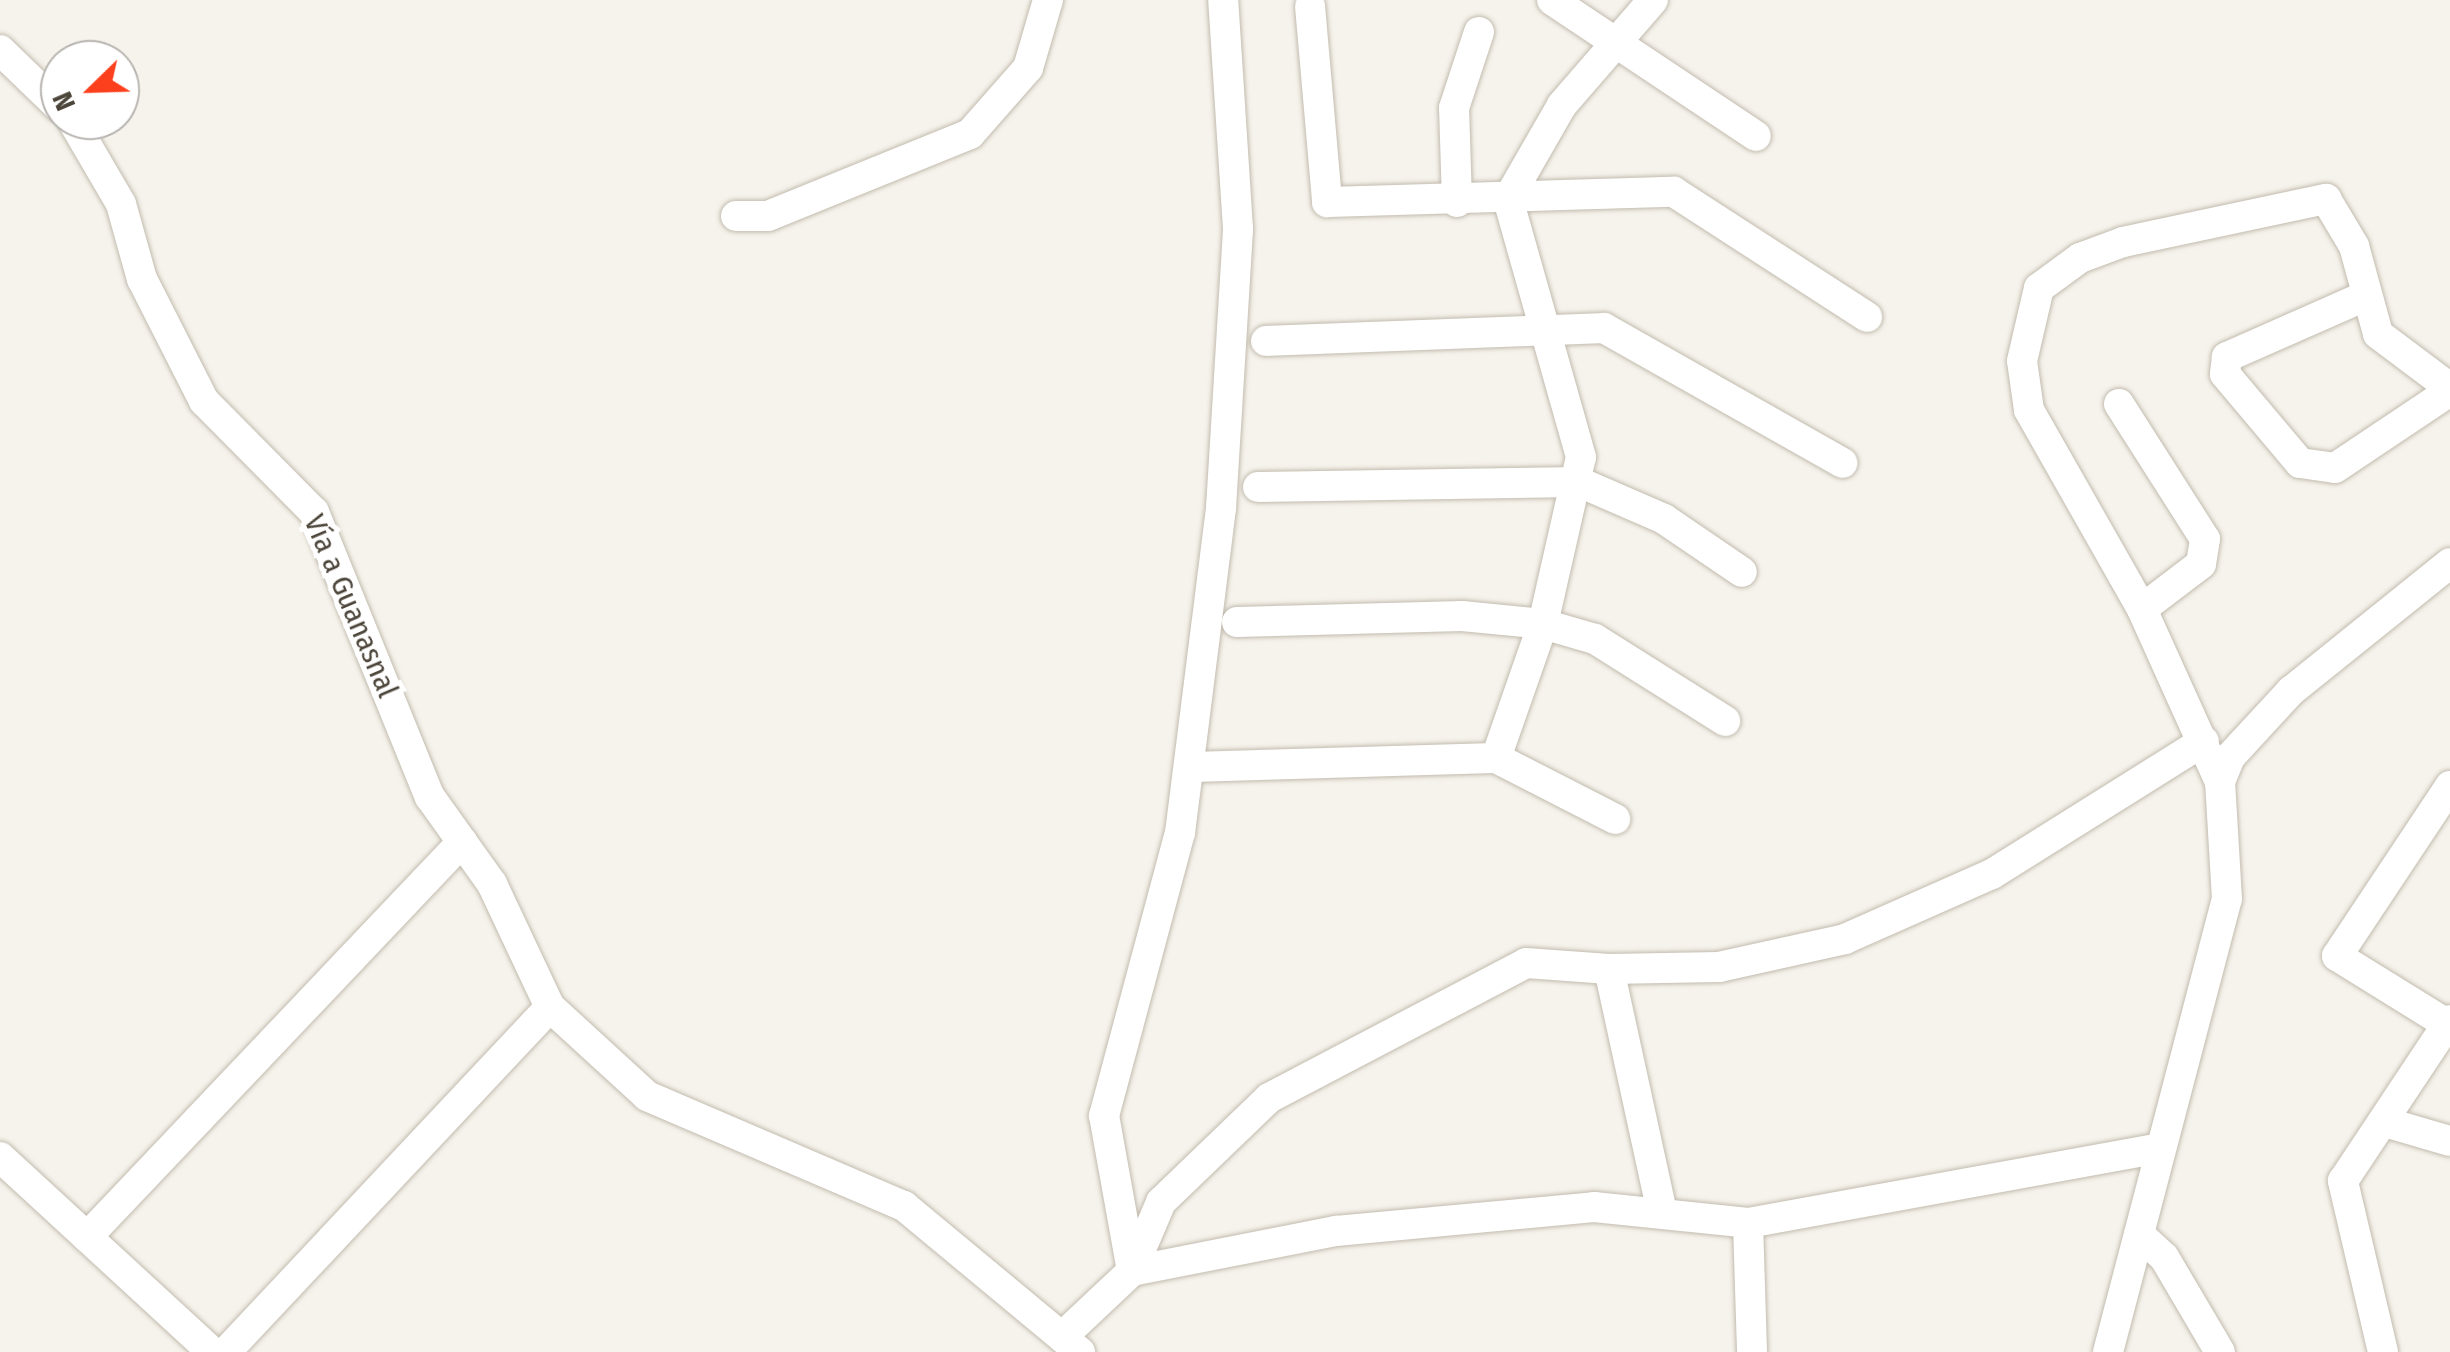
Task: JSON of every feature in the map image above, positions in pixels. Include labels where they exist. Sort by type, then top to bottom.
[{"type":"street","points":[[736,216],[768,216],[970,134],[1028,68],[1048,0]]},
{"type":"street","points":[[1132,1270],[1104,1116],[1190,767],[1237,340],[1223,0]]},
{"type":"street","points":[[1552,0],[1756,136]]},
{"type":"street","points":[[1496,758],[1543,624],[1580,482],[1548,333],[1508,198],[1528,154],[1616,40],[1654,0]]},
{"type":"street","points":[[1310,6],[1327,202],[1457,202],[1674,192],[1867,317]]},
{"type":"street","points":[[1457,202],[1454,108],[1478,32]]},
{"type":"street","points":[[0,50],[40,89]]},
{"type":"street","name":"Vía a Guanasnal","points":[[84,140],[122,204],[142,279],[204,401],[314,512],[430,797],[462,842],[550,1007],[647,1096],[904,1206],[1071,1344]]},
{"type":"street","points":[[2108,1352],[2139,1234],[2155,1149],[2227,899],[2220,782],[2142,609],[2029,410],[2022,361],[2039,288],[2080,258],[2123,242],[2326,199],[2354,246],[2364,297],[2378,334],[2450,389],[2335,468],[2300,463],[2226,374],[2227,357],[2364,297]]},
{"type":"street","points":[[1266,341],[1548,333],[1627,335],[1842,463]]},
{"type":"street","points":[[2118,404],[2205,539],[2200,564],[2142,609]]},
{"type":"street","points":[[1258,487],[1580,482],[1664,519],[1742,572]]},
{"type":"street","points":[[2220,782],[2247,734],[2291,692],[2450,563]]},
{"type":"street","points":[[1237,622],[1543,624],[1595,639],[1725,721]]},
{"type":"street","points":[[1071,1344],[1132,1270],[1161,1202],[1269,1098],[1526,963],[1610,969],[1718,967],[1845,939],[1992,874],[2204,741]]},
{"type":"street","points":[[1190,767],[1496,758],[1615,818]]},
{"type":"street","points":[[2383,1352],[2343,1181],[2449,1023],[2337,956],[2450,786]]},
{"type":"street","points":[[87,1237],[462,842]]},
{"type":"street","points":[[1610,969],[1662,1212]]},
{"type":"street","points":[[226,1352],[550,1007]]},
{"type":"street","points":[[2385,1122],[2450,1141]]},
{"type":"street","points":[[1132,1270],[1336,1231],[1594,1207],[1748,1223],[2155,1149]]},
{"type":"street","points":[[0,1158],[212,1352]]},
{"type":"street","points":[[1748,1223],[1752,1352]]},
{"type":"street","points":[[2139,1234],[2164,1257],[2220,1352]]}]
